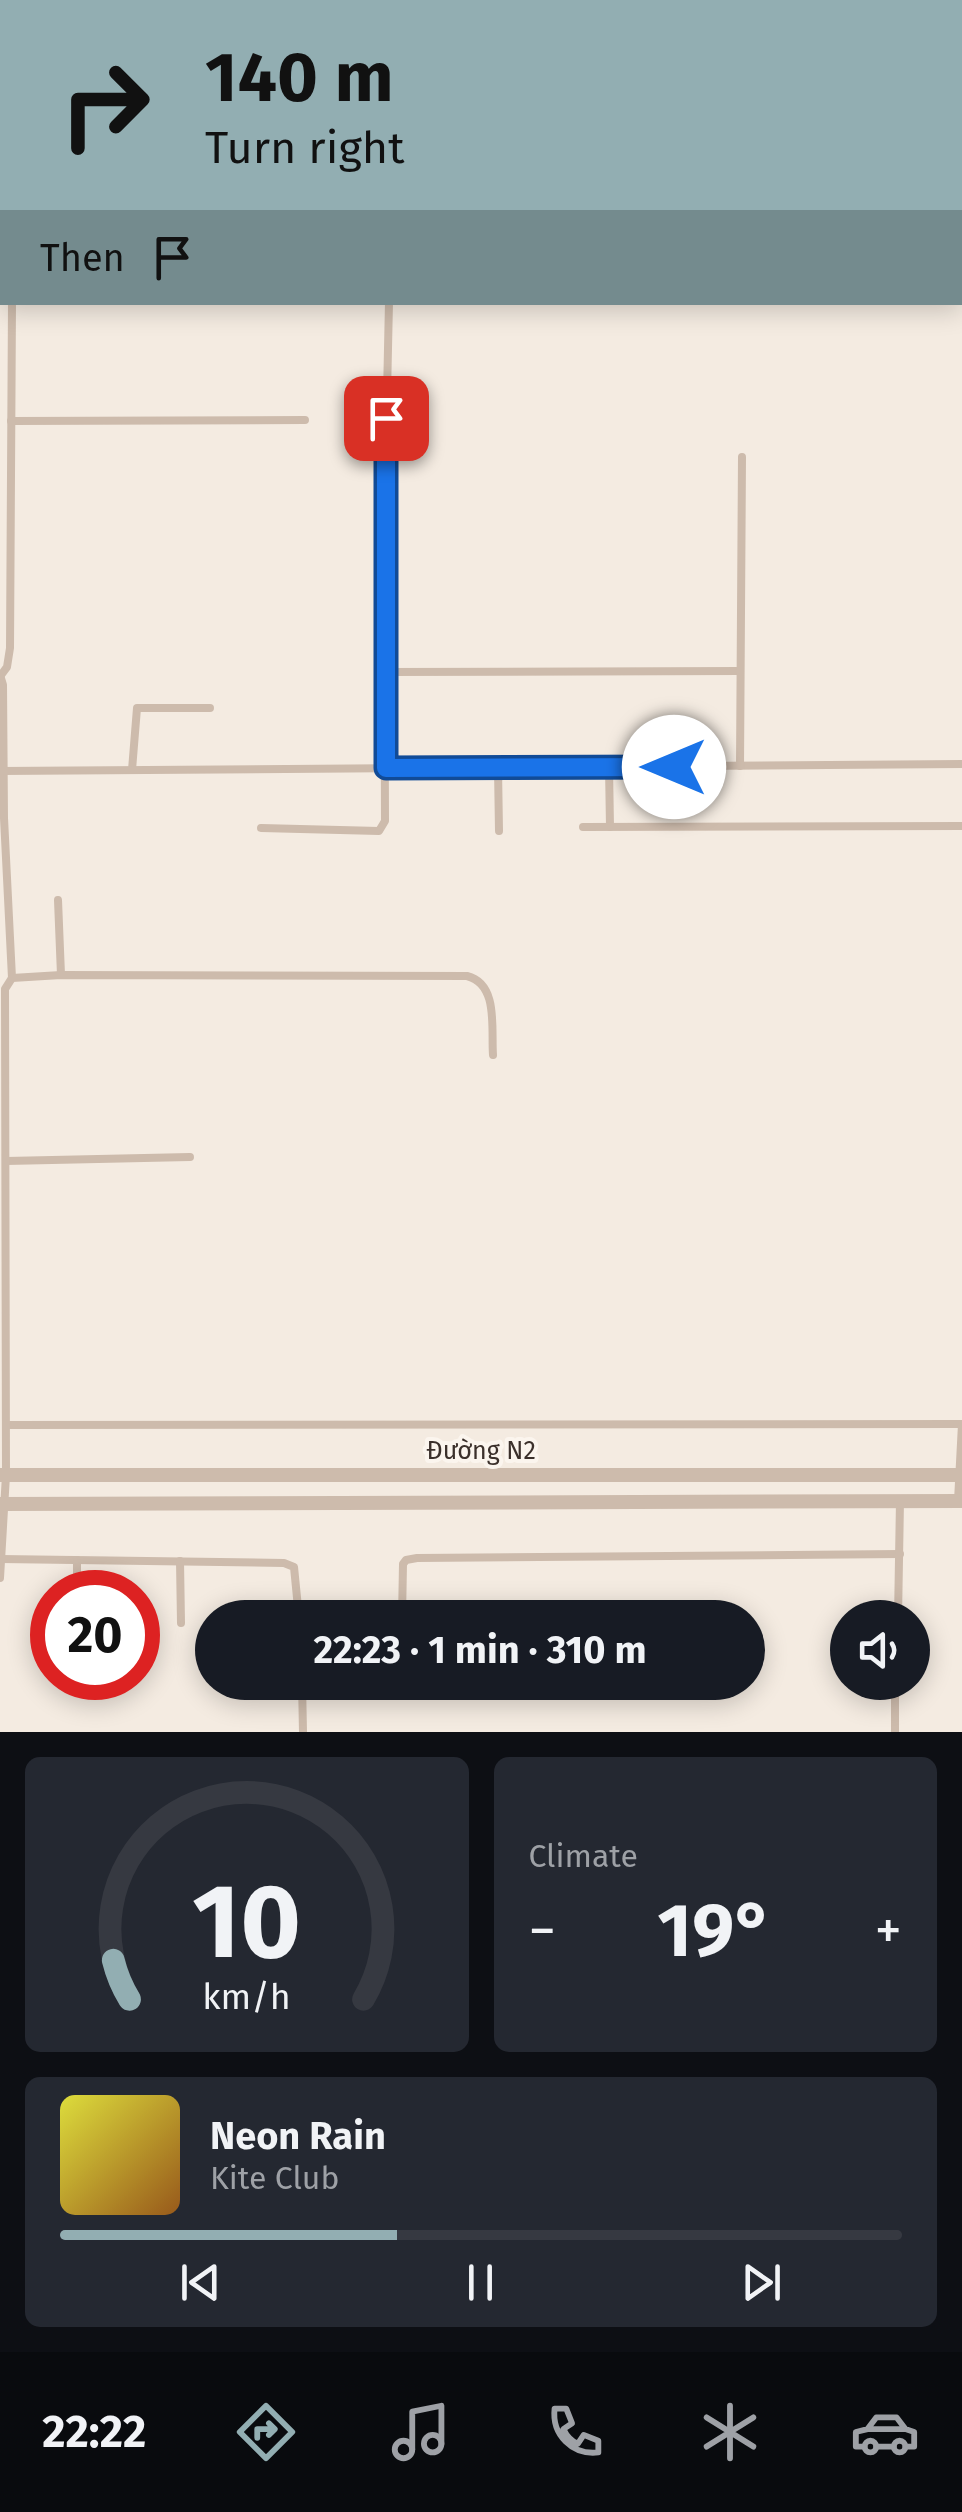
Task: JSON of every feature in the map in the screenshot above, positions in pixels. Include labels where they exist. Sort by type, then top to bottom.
[{"type":"street","name":"Đường N2","points":[[3,1475],[961,1475]]},
{"type":"street","name":"Đường N2","points":[[2,1504],[960,1501]]},
{"type":"lane","points":[[0,1578],[6,1425],[6,990],[12,978],[2,818],[0,675],[7,667],[10,648],[12,305]]},
{"type":"lane","points":[[261,828],[379,832],[385,821],[389,305]]},
{"type":"lane","points":[[11,422],[305,420]]},
{"type":"lane","points":[[740,766],[742,457]]},
{"type":"lane","points":[[385,672],[740,671]]},
{"type":"lane","points":[[132,770],[137,708],[210,708]]},
{"type":"lane","points":[[3,770],[962,764]]},
{"type":"lane","points":[[610,767],[610,827]]},
{"type":"lane","points":[[498,768],[499,831]]},
{"type":"lane","points":[[584,827],[962,826]]},
{"type":"lane","points":[[58,900],[60,975]]},
{"type":"lane","points":[[12,978],[467,976],[480,981],[490,995],[493,1055]]},
{"type":"lane","points":[[6,1161],[190,1157]]},
{"type":"lane","points":[[6,1425],[961,1424],[960,1501]]},
{"type":"lane","points":[[899,1600],[900,1501]]},
{"type":"lane","points":[[403,1600],[404,1564],[417,1558],[900,1554]]},
{"type":"lane","points":[[2,1560],[284,1563],[294,1566],[297,1600]]},
{"type":"lane","points":[[77,1560],[77,1570]]},
{"type":"lane","points":[[180,1561],[181,1623]]},
{"type":"lane","points":[[302,1700],[302,1732]]},
{"type":"lane","points":[[895,1732],[896,1700]]},
{"type":"route","points":[[386,418],[386,768],[674,767]]}]
